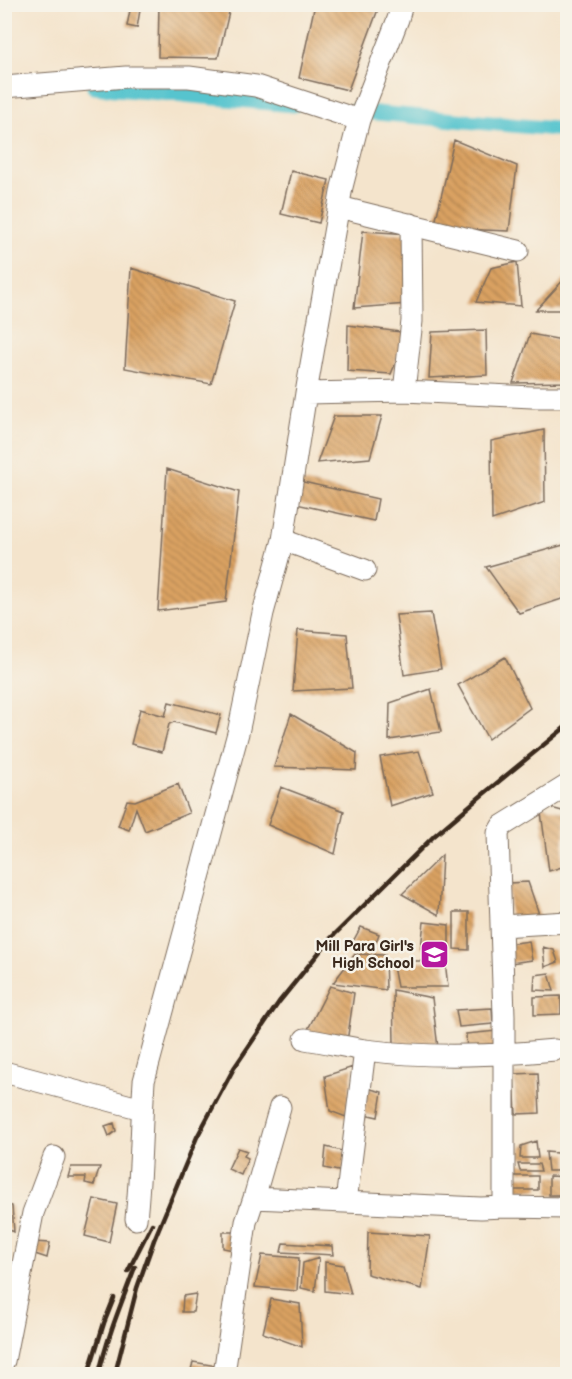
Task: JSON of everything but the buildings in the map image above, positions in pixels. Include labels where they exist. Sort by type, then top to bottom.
[{"type":"street","points":[[136,1219],[144,1081],[238,733],[262,613],[283,540],[342,187],[359,120],[402,4]]},
{"type":"street","points":[[4,87],[126,77],[189,77],[256,86],[359,120]]},
{"type":"street","points":[[339,207],[518,250]]},
{"type":"street","points":[[404,391],[412,321],[411,224]]},
{"type":"street","points":[[306,393],[404,391],[567,397]]},
{"type":"street","points":[[283,540],[365,570]]},
{"type":"street","points":[[504,1207],[504,1016],[498,832],[502,826],[567,785]]},
{"type":"street","points":[[501,926],[567,921]]},
{"type":"street","points":[[305,1039],[365,1050],[431,1055],[504,1055],[555,1050]]},
{"type":"street","points":[[346,1202],[365,1050]]},
{"type":"street","points":[[4,1072],[142,1110]]},
{"type":"street","points":[[224,1374],[246,1222],[279,1107]]},
{"type":"street","points":[[4,1361],[33,1214],[54,1157]]},
{"type":"street","points":[[254,1198],[481,1208],[567,1208]]},
{"type":"waterway","points":[[94,87],[294,105]]},
{"type":"waterway","points":[[354,111],[568,130]]},
{"type":"railway","points":[[115,1374],[137,1288],[154,1240],[197,1137],[234,1068],[279,1002],[330,939],[434,836],[568,725]]},
{"type":"railway","points":[[128,1271],[152,1224]]},
{"type":"railway","points":[[99,1374],[110,1333],[135,1267]]},
{"type":"railway","points":[[88,1374],[114,1298]]},
{"type":"place","name":"Mill Para Girl's High School","points":[[435,955]]}]
